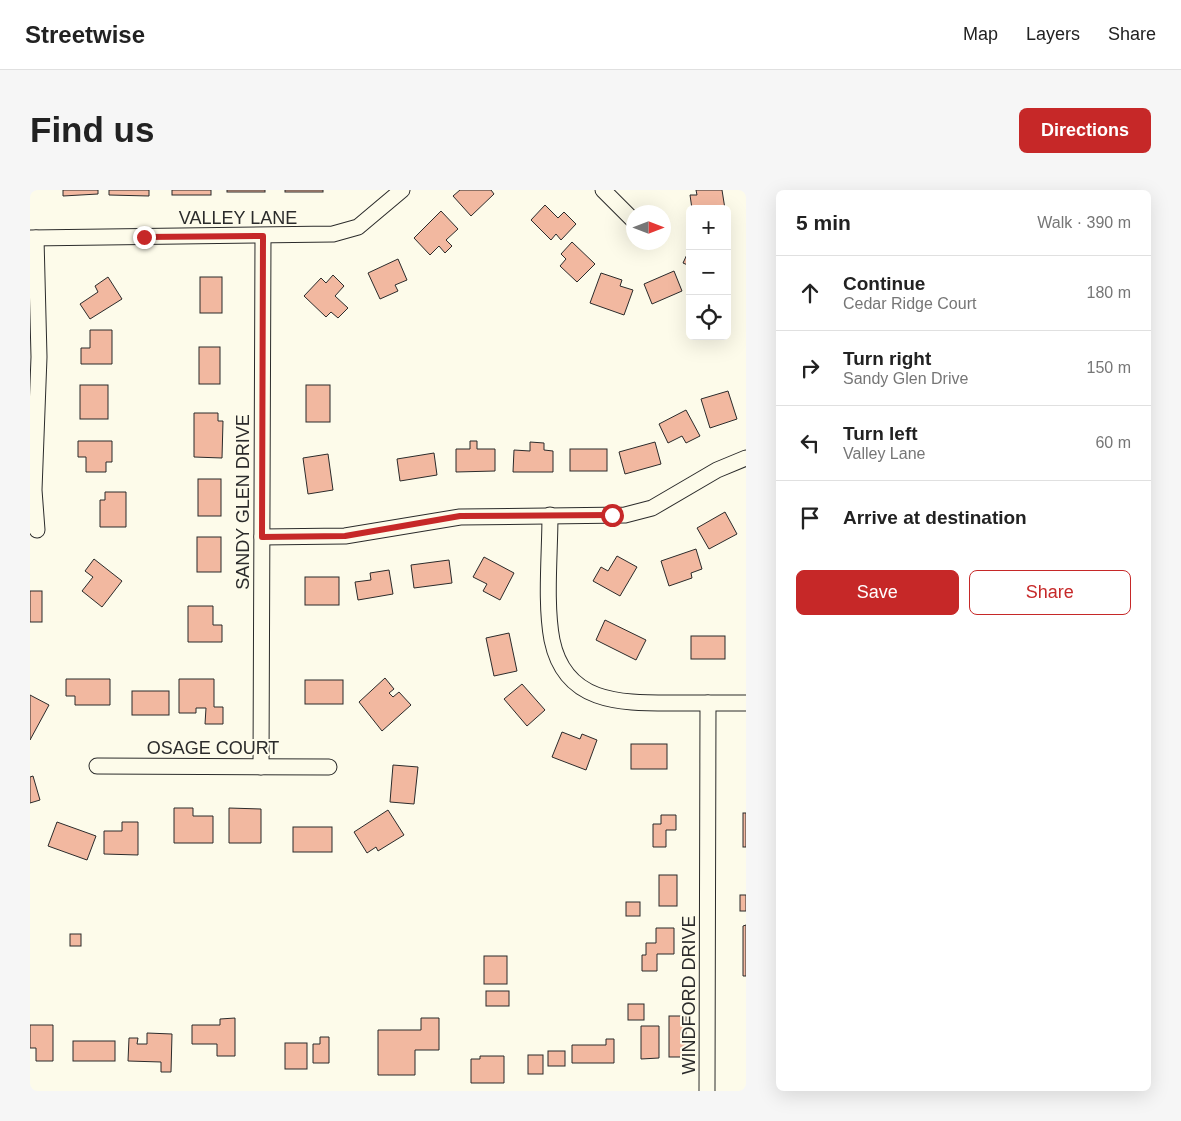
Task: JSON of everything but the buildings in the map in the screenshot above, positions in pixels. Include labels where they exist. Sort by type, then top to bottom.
[{"type":"street","name":"VALLEY LANE","points":[[33,238],[323,235],[352,230],[374,215],[402,190]]},
{"type":"street","points":[[603,190],[626,213]]},
{"type":"street","name":"SANDY GLEN DRIVE","points":[[261,767],[263,236]]},
{"type":"street","points":[[33,238],[39,357],[34,490],[37,530]]},
{"type":"street","points":[[262,537],[345,536],[460,516],[625,515],[641,512],[717,470],[746,458]]},
{"type":"street","points":[[550,515],[551,632],[559,660],[569,676],[582,688],[608,700],[628,703],[746,703]]},
{"type":"street","name":"WINDFORD DRIVE","points":[[707,1091],[709,899],[708,703]]},
{"type":"street","name":"OSAGE COURT","points":[[97,766],[329,766]]},
{"type":"route","points":[[144,237],[263,236],[262,537],[316,538],[345,536],[460,516],[612,515]]}]
